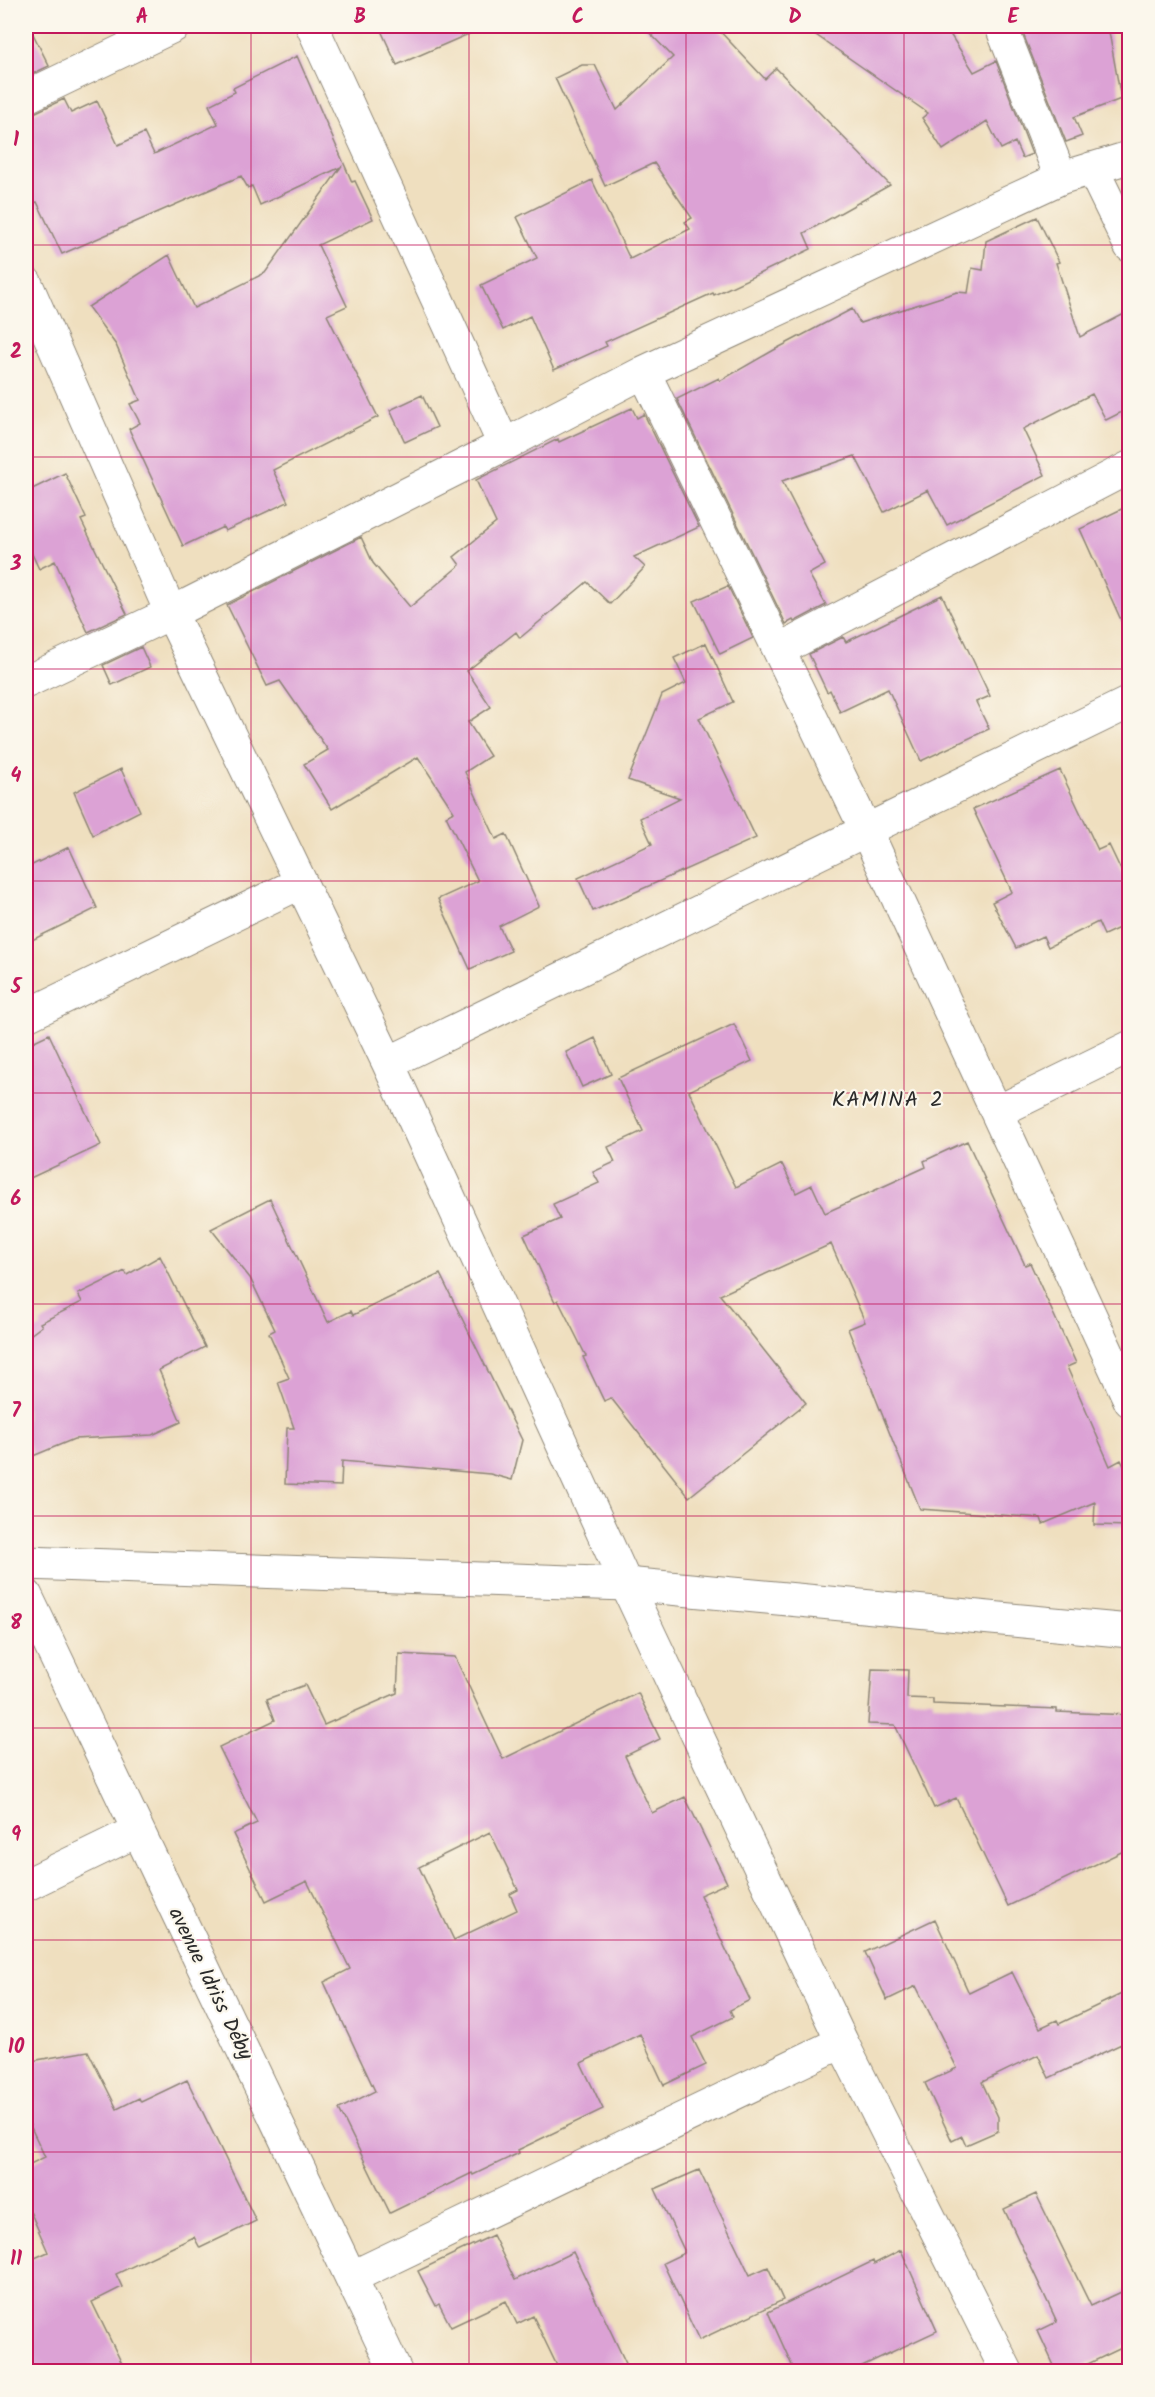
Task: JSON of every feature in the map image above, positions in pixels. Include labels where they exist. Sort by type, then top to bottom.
[{"type":"street","points":[[26,97],[174,26]]},
{"type":"street","points":[[312,26],[504,445]]},
{"type":"street","points":[[1001,26],[1061,178]]},
{"type":"street","points":[[26,682],[171,613],[644,372],[1061,178],[1130,157]]},
{"type":"street","points":[[1092,168],[1130,246]]},
{"type":"street","points":[[26,283],[171,613],[388,1063],[626,1584],[842,2042],[1007,2372]]},
{"type":"street","points":[[644,372],[867,830],[1130,1401]]},
{"type":"street","points":[[779,650],[1130,467]]},
{"type":"street","points":[[388,1063],[1130,702]]},
{"type":"street","points":[[26,1016],[300,883]]},
{"type":"street","points":[[997,1112],[1130,1047]]},
{"type":"street","points":[[26,1563],[626,1584],[1130,1631]]},
{"type":"street","name":"avenue Idriss Déby","points":[[26,1595],[396,2372]]},
{"type":"street","points":[[26,1885],[137,1831]]},
{"type":"street","points":[[352,2277],[842,2042]]},
{"type":"building","points":[[26,26],[29,26],[49,66],[26,77]]},
{"type":"building","points":[[379,26],[487,26],[397,65]]},
{"type":"building","points":[[643,26],[715,26],[765,79],[776,68],[890,185],[804,233],[811,249],[714,295],[713,293],[605,342],[607,346],[554,370],[530,316],[503,330],[481,285],[537,258],[517,217],[592,180],[630,259],[690,229],[685,222],[692,218],[654,163],[605,186],[555,78],[582,65],[595,65],[617,110],[673,57]]},
{"type":"building","points":[[803,26],[945,26],[974,72],[996,61],[1032,154],[1022,158],[1015,142],[1001,149],[987,121],[943,150],[922,118],[928,113]]},
{"type":"building","points":[[1020,26],[1108,26],[1121,99],[1074,117],[1082,136],[1066,142]]},
{"type":"building","points":[[297,56],[352,182],[355,181],[373,219],[318,245],[347,306],[327,315],[378,417],[273,470],[288,502],[225,531],[223,527],[183,546],[129,429],[140,423],[130,404],[140,400],[116,345],[88,307],[169,255],[194,308],[265,273],[341,167],[260,205],[252,186],[248,188],[241,176],[62,254],[37,202],[34,203],[26,185],[26,115],[64,99],[71,113],[97,101],[118,145],[144,133],[154,154],[218,124],[209,105],[235,92],[233,88]]},
{"type":"building","points":[[1037,217],[1059,262],[1056,263],[1080,337],[1130,311],[1130,408],[1106,420],[1092,394],[1023,429],[1045,475],[947,525],[928,490],[884,512],[855,456],[782,481],[825,565],[809,574],[826,605],[786,624],[677,399],[719,378],[720,381],[852,309],[860,323],[957,292],[968,293],[972,268],[983,270],[986,241]]},
{"type":"building","points":[[422,395],[437,427],[405,442],[390,410]]},
{"type":"building","points":[[632,408],[637,418],[644,414],[699,527],[634,557],[645,567],[610,604],[587,582],[520,638],[516,632],[467,671],[491,707],[468,722],[490,756],[465,772],[496,839],[506,834],[539,906],[499,926],[511,951],[470,969],[438,899],[478,881],[446,816],[454,812],[418,757],[332,809],[304,764],[328,750],[280,681],[267,686],[227,605],[361,537],[373,563],[410,607],[460,565],[454,557],[496,523],[476,480],[558,439],[559,442]]},
{"type":"building","points":[[65,473],[86,518],[81,520],[127,614],[88,632],[55,561],[39,569],[26,541],[26,492]]},
{"type":"building","points":[[1130,505],[1130,640],[1080,529]]},
{"type":"building","points":[[728,586],[753,638],[720,654],[694,601]]},
{"type":"building","points":[[942,595],[990,696],[976,702],[989,729],[921,761],[888,689],[840,712],[830,690],[827,692],[809,654],[843,637],[846,642]]},
{"type":"building","points":[[706,643],[733,702],[699,718],[756,838],[593,911],[578,878],[652,844],[640,818],[680,798],[628,780],[662,695],[686,683],[674,658]]},
{"type":"building","points":[[141,647],[150,667],[112,685],[103,665]]},
{"type":"building","points":[[121,769],[140,811],[93,835],[74,792]]},
{"type":"building","points":[[1060,770],[1098,850],[1109,845],[1130,889],[1130,923],[1104,935],[1098,922],[1048,947],[1043,936],[1016,948],[992,902],[1012,892],[973,809]]},
{"type":"building","points":[[69,847],[97,908],[26,943],[26,868]]},
{"type":"building","points":[[734,1024],[752,1061],[689,1091],[736,1187],[782,1164],[796,1193],[812,1185],[825,1213],[926,1167],[924,1161],[967,1141],[1025,1265],[1030,1263],[1076,1363],[1067,1367],[1110,1466],[1121,1460],[1130,1478],[1130,1526],[1094,1525],[1095,1502],[1043,1524],[1041,1518],[920,1509],[848,1329],[865,1322],[831,1244],[720,1295],[806,1403],[689,1497],[611,1398],[604,1401],[583,1357],[586,1356],[558,1300],[555,1302],[524,1235],[560,1219],[553,1204],[599,1183],[593,1172],[615,1162],[608,1147],[643,1131],[618,1078]]},
{"type":"building","points":[[49,1034],[101,1145],[26,1180],[26,1045]]},
{"type":"building","points":[[595,1038],[611,1074],[582,1087],[566,1052]]},
{"type":"building","points":[[270,1199],[328,1322],[351,1311],[353,1315],[440,1274],[522,1440],[512,1480],[490,1474],[342,1461],[341,1486],[285,1484],[287,1428],[294,1428],[278,1382],[289,1378],[269,1333],[275,1330],[250,1278],[211,1229]]},
{"type":"building","points":[[160,1256],[205,1347],[159,1370],[181,1422],[152,1435],[74,1439],[33,1456],[26,1438],[26,1338],[42,1326],[40,1323],[82,1302],[78,1294],[125,1271],[127,1275]]},
{"type":"building","points":[[399,1654],[455,1657],[503,1759],[638,1693],[660,1739],[625,1756],[652,1813],[685,1797],[727,1883],[700,1895],[750,2000],[730,2010],[733,2017],[692,2037],[706,2065],[664,2085],[640,2034],[581,2063],[603,2109],[518,2150],[519,2153],[390,2213],[339,2109],[375,2091],[324,1982],[350,1969],[307,1881],[266,1901],[233,1834],[257,1823],[219,1747],[275,1720],[267,1699],[305,1685],[324,1725],[397,1693]],"holes":[[[490,1832],[518,1890],[510,1894],[517,1910],[454,1940],[419,1867]]]},
{"type":"building","points":[[872,1669],[908,1670],[907,1698],[933,1699],[933,1704],[1057,1709],[1057,1712],[1130,1715],[1130,1848],[1008,1906],[956,1798],[934,1808],[895,1725],[868,1724]]},
{"type":"building","points":[[935,1919],[969,1993],[1012,1972],[1040,2028],[1057,2020],[1059,2024],[1130,1990],[1130,2040],[1049,2078],[1038,2055],[982,2082],[998,2117],[998,2131],[966,2145],[962,2136],[952,2141],[925,2083],[957,2068],[916,1986],[887,2000],[865,1952]]},
{"type":"building","points":[[88,2051],[117,2109],[139,2098],[141,2102],[187,2080],[256,2221],[200,2248],[194,2237],[116,2274],[122,2287],[92,2302],[126,2372],[26,2372],[26,2262],[48,2252],[26,2202],[26,2166],[45,2157],[26,2117],[26,2062]]},
{"type":"building","points":[[699,2170],[750,2275],[768,2267],[783,2300],[699,2340],[663,2263],[684,2253],[684,2250],[655,2189]]},
{"type":"building","points":[[1036,2194],[1091,2306],[1130,2288],[1130,2344],[1071,2372],[1057,2372],[1038,2331],[1057,2322],[1004,2209]]},
{"type":"building","points":[[493,2235],[515,2280],[573,2252],[630,2372],[560,2372],[533,2316],[517,2324],[506,2301],[451,2327],[439,2304],[436,2306],[418,2271]]},
{"type":"building","points":[[901,2250],[937,2331],[849,2372],[795,2372],[768,2312],[873,2261],[874,2264]]},
{"type":"district","name":"KAMINA 2","points":[[888,1100]]}]
